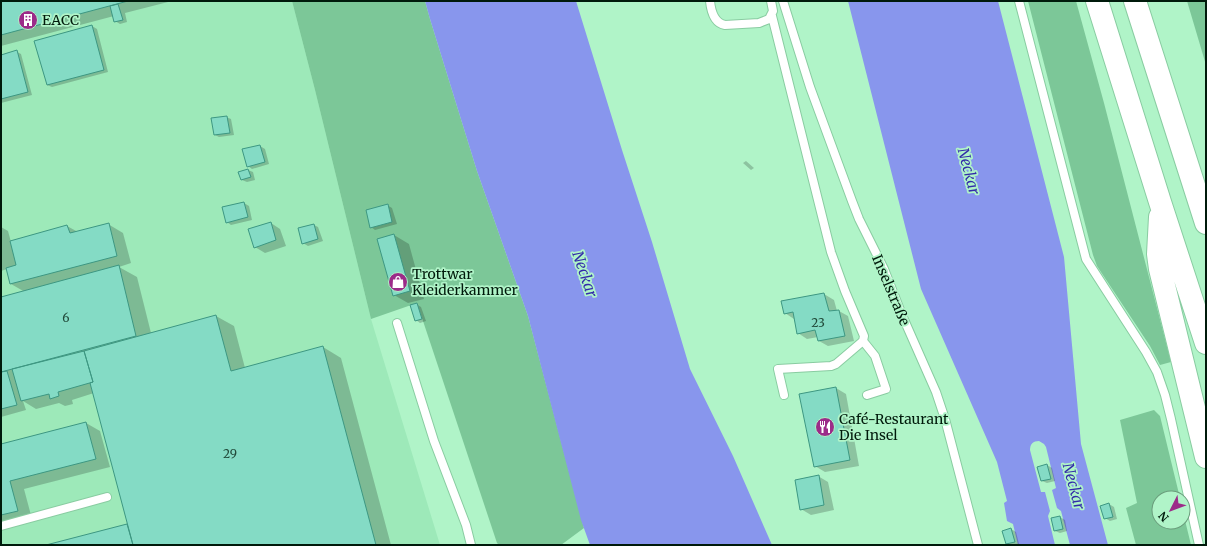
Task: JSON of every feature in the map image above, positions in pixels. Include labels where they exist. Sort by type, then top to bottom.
[{"type":"highway","points":[[1097,1],[1206,343]]},
{"type":"highway","points":[[1135,1],[1206,223]]},
{"type":"highway","points":[[1194,185],[1206,202]]},
{"type":"highway","points":[[1160,202],[1158,254],[1160,269],[1206,456]]},
{"type":"lane","points":[[710,1],[712,12],[718,22],[725,25],[759,23],[769,19],[772,16]]},
{"type":"lane","points":[[1019,1],[1086,259],[1146,352],[1157,372],[1171,419],[1199,545]]},
{"type":"lane","points":[[783,3],[772,4],[772,16],[832,252],[845,291],[864,336],[864,341],[875,356],[886,389],[867,395]]},
{"type":"lane","name":"Inselstraße","points":[[783,3],[815,102],[852,201],[884,269],[902,315],[936,392],[945,419],[978,545]]},
{"type":"lane","points":[[397,323],[434,441],[466,525],[471,545]]},
{"type":"lane","points":[[784,395],[778,369],[836,364],[864,341]]},
{"type":"lane","points":[[1,526],[107,498]]},
{"type":"shaded area","points":[[1,1],[292,1],[371,319],[440,545],[1,545]]},
{"type":"shaded area","points":[[292,1],[425,1],[477,171],[528,316],[584,528],[561,545],[499,545],[497,543],[417,303],[371,319]]},
{"type":"shaded area","points":[[1028,1],[1076,1],[1171,362],[1160,365],[1150,346],[1097,266]]},
{"type":"shaded area","points":[[1187,1],[1206,1],[1206,65]]},
{"type":"shaded area","points":[[1154,410],[1160,416],[1178,490],[1151,490],[1151,530],[1187,530],[1191,545],[1136,545],[1126,508],[1137,503],[1120,420]]},
{"type":"water","name":"Neckar","points":[[425,1],[576,1],[652,242],[690,369],[733,456],[772,545],[590,545],[581,520],[528,316],[477,171]]},
{"type":"water","name":"Neckar","points":[[848,1],[998,1],[1064,257],[1081,444],[1108,545],[1070,545],[1061,511],[1057,508],[1052,490],[1056,488],[1046,447],[1039,441],[1032,443],[1030,450],[1041,492],[1045,492],[1050,511],[1048,516],[1055,545],[1018,545],[1013,524],[1007,521],[1004,503],[1007,501],[997,462],[921,289]]},
{"type":"building","name":"EACC","points":[[1,1],[128,1],[1,35]]},
{"type":"building","points":[[118,4],[123,20],[114,22],[110,6]]},
{"type":"building","points":[[92,25],[104,70],[47,85],[34,41]]},
{"type":"building","points":[[17,50],[28,92],[1,99],[1,55]]},
{"type":"building","points":[[227,116],[230,133],[214,135],[211,118]]},
{"type":"building","points":[[260,145],[265,162],[247,167],[242,149]]},
{"type":"building","points":[[248,169],[251,177],[241,180],[238,172]]},
{"type":"building","points":[[244,202],[248,217],[226,223],[222,207]]},
{"type":"building","points":[[388,204],[392,222],[370,228],[366,210]]},
{"type":"building","points":[[271,222],[276,240],[254,248],[248,229]]},
{"type":"building","points":[[109,223],[117,256],[10,284],[6,268],[16,265],[10,241],[67,225],[70,233]]},
{"type":"building","points":[[314,224],[318,239],[302,244],[298,228]]},
{"type":"building","points":[[394,234],[410,291],[393,296],[377,239]]},
{"type":"building","points":[[119,265],[136,336],[1,372],[1,297]]},
{"type":"building","points":[[824,293],[829,311],[839,310],[845,336],[818,341],[815,330],[797,334],[793,312],[784,314],[781,301]]},
{"type":"building","points":[[417,303],[422,319],[415,321],[410,305]]},
{"type":"building","points":[[216,315],[231,371],[323,346],[376,545],[133,545],[90,383],[93,382],[84,351]]},
{"type":"building","points":[[84,351],[93,382],[58,392],[59,396],[50,399],[49,394],[21,401],[12,369]]},
{"type":"building","points":[[7,371],[17,405],[1,409],[1,372]]},
{"type":"building","name":"Café-Restaurant Die Insel","points":[[836,387],[850,460],[814,467],[799,394]]},
{"type":"building","points":[[86,422],[96,459],[10,481],[18,511],[1,515],[1,444]]},
{"type":"building","points":[[1047,464],[1051,479],[1041,481],[1037,467]]},
{"type":"building","points":[[819,475],[824,505],[800,510],[795,480]]},
{"type":"building","points":[[1109,503],[1113,517],[1104,519],[1100,506]]},
{"type":"building","points":[[1060,516],[1063,529],[1054,531],[1051,518]]},
{"type":"building","points":[[127,524],[133,545],[46,545]]},
{"type":"building","points":[[1011,528],[1015,542],[1006,544],[1002,531]]},
{"type":"place","name":"EACC","points":[[28,20]]},
{"type":"place","name":"Trottwar Kleiderkammer","points":[[398,282]]},
{"type":"place","name":"Café-Restaurant Die Insel","points":[[825,427]]}]
